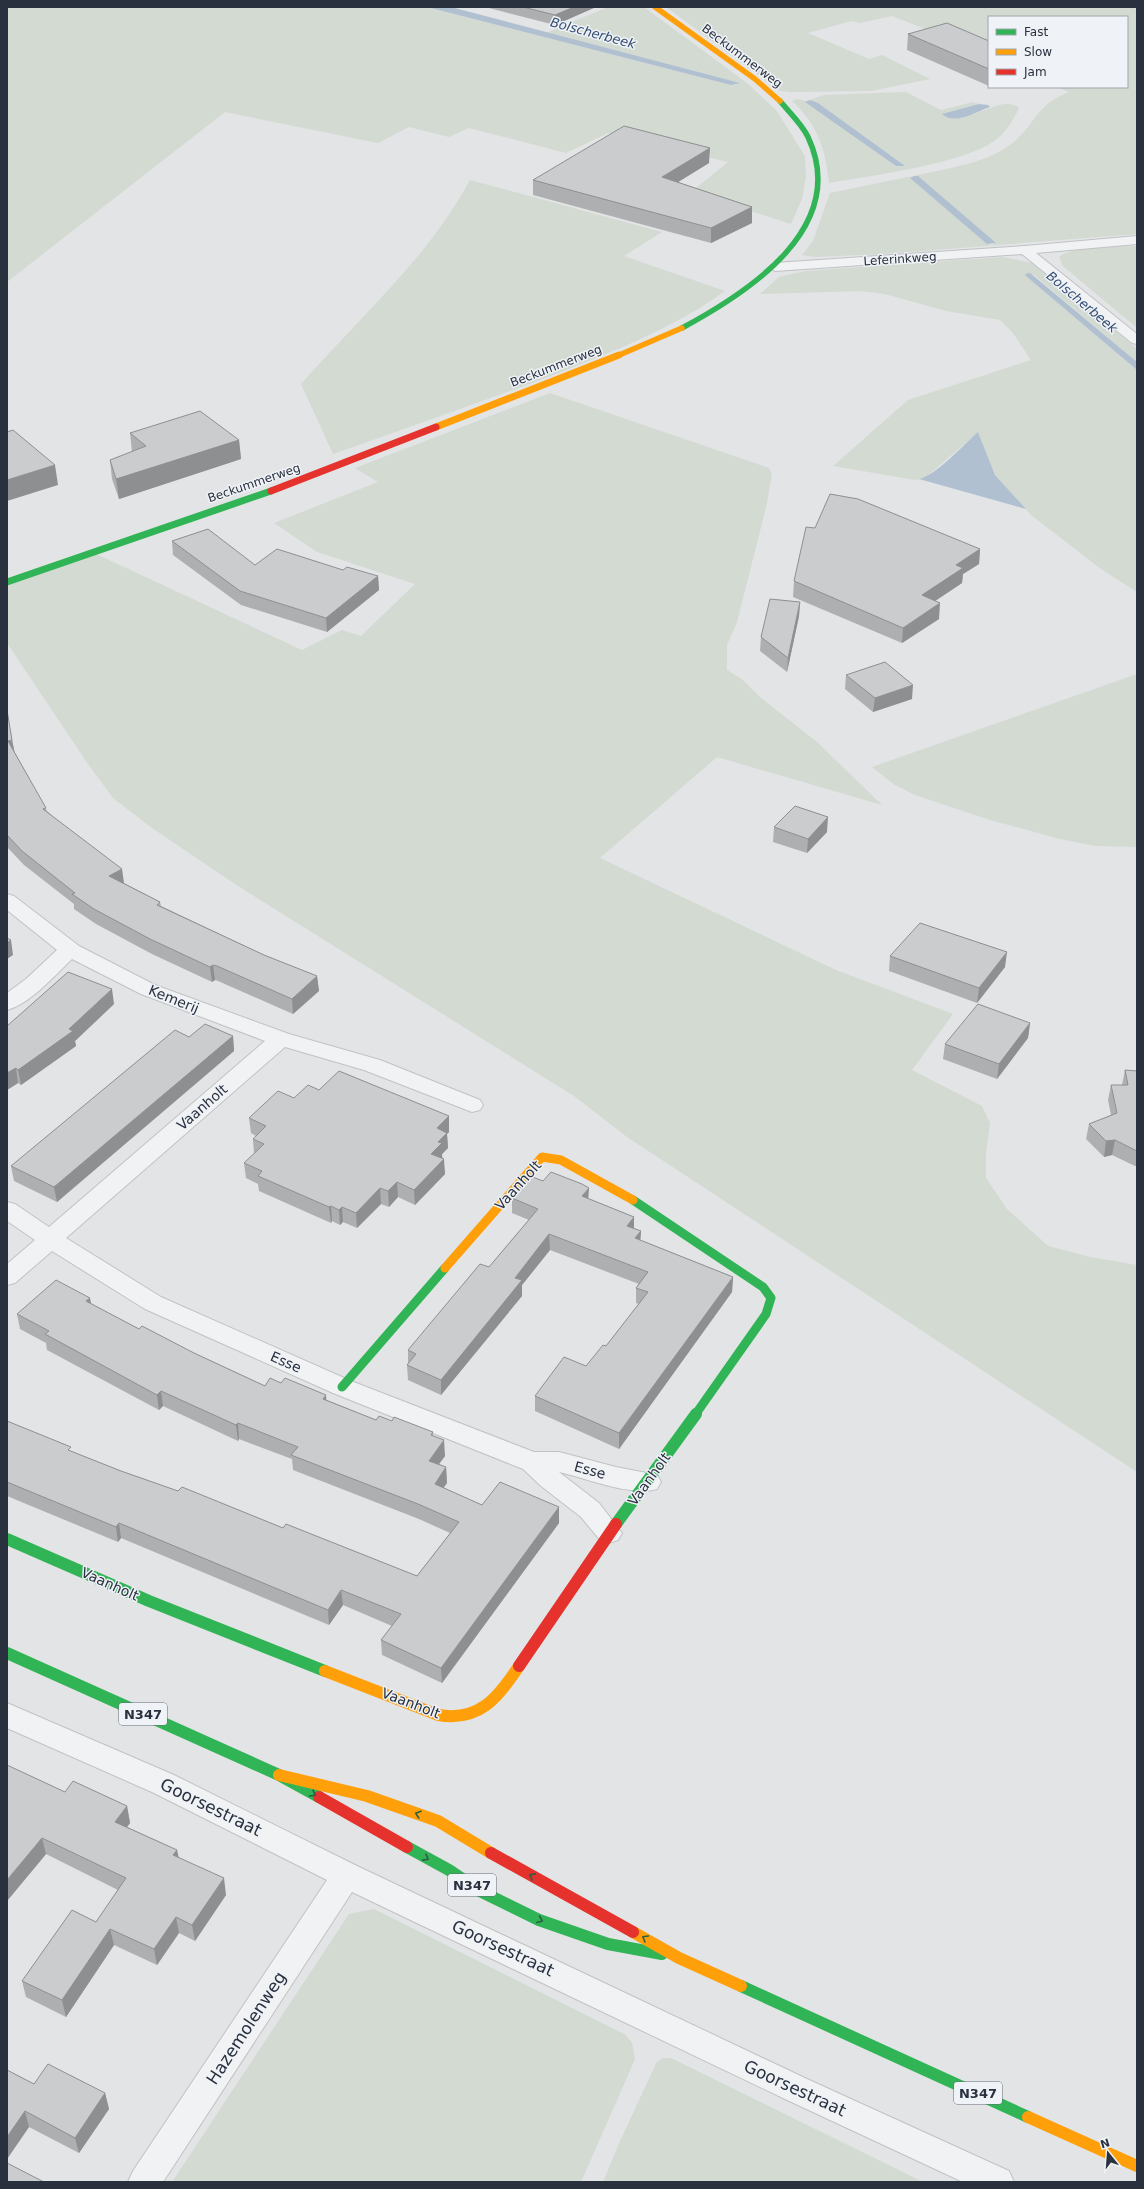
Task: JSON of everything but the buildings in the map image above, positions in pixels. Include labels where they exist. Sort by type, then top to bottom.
[{"type":"street","name":"Beckummerweg","points":[[7,582],[297,481],[626,352],[673,332],[713,312],[745,291],[775,267],[801,235],[816,206],[820,178],[815,150],[796,117],[774,94],[655,7]]},
{"type":"street","name":"Kemerij","points":[[7,900],[70,949],[126,980],[195,1008],[281,1039]]},
{"type":"street","points":[[7,1003],[33,984],[70,949]]},
{"type":"street","points":[[281,1039],[372,1065],[472,1106]]},
{"type":"street","name":"Vaanholt","points":[[7,1277],[281,1039]]},
{"type":"street","name":"Vaanholt","points":[[7,1539],[149,1601],[447,1717],[474,1712],[494,1703],[609,1533],[648,1482],[766,1314],[771,1298],[763,1287],[620,1192],[561,1160],[542,1157],[342,1387]]},
{"type":"street","points":[[7,1210],[51,1239]]},
{"type":"street","name":"Esse","points":[[51,1239],[153,1303],[342,1387],[532,1462],[590,1510],[609,1533]]},
{"type":"street","name":"Esse","points":[[532,1462],[559,1462],[616,1477],[648,1482]]},
{"type":"street","name":"N347","points":[[7,1653],[279,1775],[449,1870],[480,1891],[539,1920],[608,1944],[679,1958]]},
{"type":"street","name":"Goorsestraat","points":[[7,1715],[164,1784],[347,1875],[665,2025],[796,2089],[998,2182]]},
{"type":"street","name":"N347","points":[[279,1775],[367,1796],[438,1821],[520,1870],[679,1958],[1137,2166]]},
{"type":"street","name":"Hazemolenweg","points":[[144,2182],[347,1875]]},
{"type":"lane","name":"Leferinkweg","points":[[775,267],[1025,250],[1137,240]]},
{"type":"lane","points":[[1025,250],[1137,340]]},
{"type":"shaded area","points":[[7,7],[427,7],[731,85],[740,83],[546,33],[608,7],[644,7],[747,83],[776,110],[805,156],[806,176],[802,199],[791,224],[691,192],[728,162],[608,133],[566,153],[469,128],[449,137],[409,127],[378,143],[225,112],[7,282]]},
{"type":"shaded area","points":[[666,7],[1137,7],[1137,234],[884,254],[816,257],[802,255],[813,241],[830,193],[913,176],[910,177],[990,245],[995,244],[918,177],[914,176],[967,164],[1005,149],[1023,133],[1043,108],[1058,97],[1069,92],[1059,88],[1128,88],[1128,16],[988,16],[988,54],[892,16],[860,23],[851,21],[808,33],[869,59],[882,55],[930,79],[871,91],[780,91]]},
{"type":"shaded area","points":[[906,92],[941,110],[973,102],[979,104],[956,111],[969,114],[978,113],[996,106],[1008,104],[1019,108],[1010,124],[998,138],[984,147],[965,155],[918,167],[829,183],[823,148],[819,138],[808,118],[792,101],[796,99],[807,101],[824,95]],"holes":[[[813,101],[818,103],[904,166],[896,166],[816,108],[806,103]]]},
{"type":"shaded area","points":[[470,180],[662,232],[624,256],[725,291],[685,316],[643,338],[600,357],[500,395],[333,454],[301,384],[392,286],[434,236]]},
{"type":"shaded area","points":[[1137,246],[1137,328],[1063,266],[1059,257],[1075,250]]},
{"type":"shaded area","points":[[1003,257],[1032,263],[1137,349],[1137,362],[1034,275],[1025,274],[1137,370],[1137,592],[1101,569],[1031,515],[995,475],[978,432],[925,478],[915,480],[833,466],[908,400],[1031,360],[1013,333],[1000,320],[946,311],[885,294],[861,291],[760,294],[779,277],[805,271]]},
{"type":"shaded area","points":[[550,393],[769,468],[772,474],[767,503],[737,622],[727,645],[727,670],[743,680],[761,698],[817,742],[882,805],[717,757],[600,858],[836,970],[953,1014],[912,1070],[982,1106],[990,1123],[986,1154],[986,1178],[1007,1209],[1048,1246],[1090,1257],[1137,1265],[1137,1472],[627,1137],[574,1096],[238,886],[152,828],[113,798],[88,764],[7,643],[7,585],[96,554],[302,650],[342,630],[361,636],[415,584],[317,552],[274,523],[378,482],[355,468]]},
{"type":"shaded area","points":[[1137,674],[1137,847],[1096,846],[1060,839],[990,820],[915,795],[895,785],[872,767]]},
{"type":"shaded area","points":[[374,1909],[626,2035],[632,2043],[635,2059],[581,2182],[172,2182],[349,1914]]},
{"type":"shaded area","points":[[663,2058],[671,2058],[923,2182],[603,2182],[656,2063]]},
{"type":"water","points":[[427,7],[451,7],[740,83],[731,85]]},
{"type":"water","points":[[810,100],[818,103],[905,166],[896,166],[805,102]]},
{"type":"water","points":[[979,104],[988,105],[990,107],[973,114],[953,119],[942,114]]},
{"type":"water","points":[[918,176],[996,243],[987,244],[910,178]]},
{"type":"water","points":[[1030,273],[1137,362],[1137,370],[1025,274]]},
{"type":"water","points":[[978,432],[995,475],[1026,509],[919,479],[934,472],[942,466]]},
{"type":"traffic: fast","points":[[682,328],[715,310],[748,288],[778,262],[801,234],[816,203],[819,170],[808,136],[780,101]]},
{"type":"traffic: fast","points":[[7,582],[271,491]]},
{"type":"traffic: fast","points":[[616,1524],[648,1482],[766,1314],[771,1298],[763,1287],[633,1200]]},
{"type":"traffic: fast","points":[[342,1387],[445,1268]]},
{"type":"traffic: fast","points":[[7,1539],[149,1601],[325,1671]]},
{"type":"traffic: fast","points":[[7,1653],[279,1775],[319,1797]]},
{"type":"traffic: fast","points":[[407,1847],[449,1870],[480,1891],[539,1920],[608,1944],[662,1954]]},
{"type":"traffic: fast","points":[[741,1986],[1028,2117]]},
{"type":"traffic: slow","points":[[655,7],[755,79],[780,101]]},
{"type":"traffic: slow","points":[[436,427],[628,352],[682,328]]},
{"type":"traffic: slow","points":[[445,1268],[542,1157],[561,1160],[633,1200]]},
{"type":"traffic: slow","points":[[325,1671],[438,1715],[452,1717],[465,1716],[486,1706],[496,1697],[519,1666]]},
{"type":"traffic: slow","points":[[279,1775],[367,1796],[438,1821],[491,1853]]},
{"type":"traffic: slow","points":[[633,1932],[679,1958],[741,1986]]},
{"type":"traffic: slow","points":[[1028,2117],[1137,2166]]},
{"type":"traffic: jam","points":[[271,491],[436,427]]},
{"type":"traffic: jam","points":[[519,1666],[616,1524]]},
{"type":"traffic: jam","points":[[319,1797],[407,1847]]},
{"type":"traffic: jam","points":[[491,1853],[633,1932]]},
{"type":"water label","name":"Bolscherbeek","points":[[593,33]]},
{"type":"water label","name":"Bolscherbeek","points":[[1082,302]]}]
